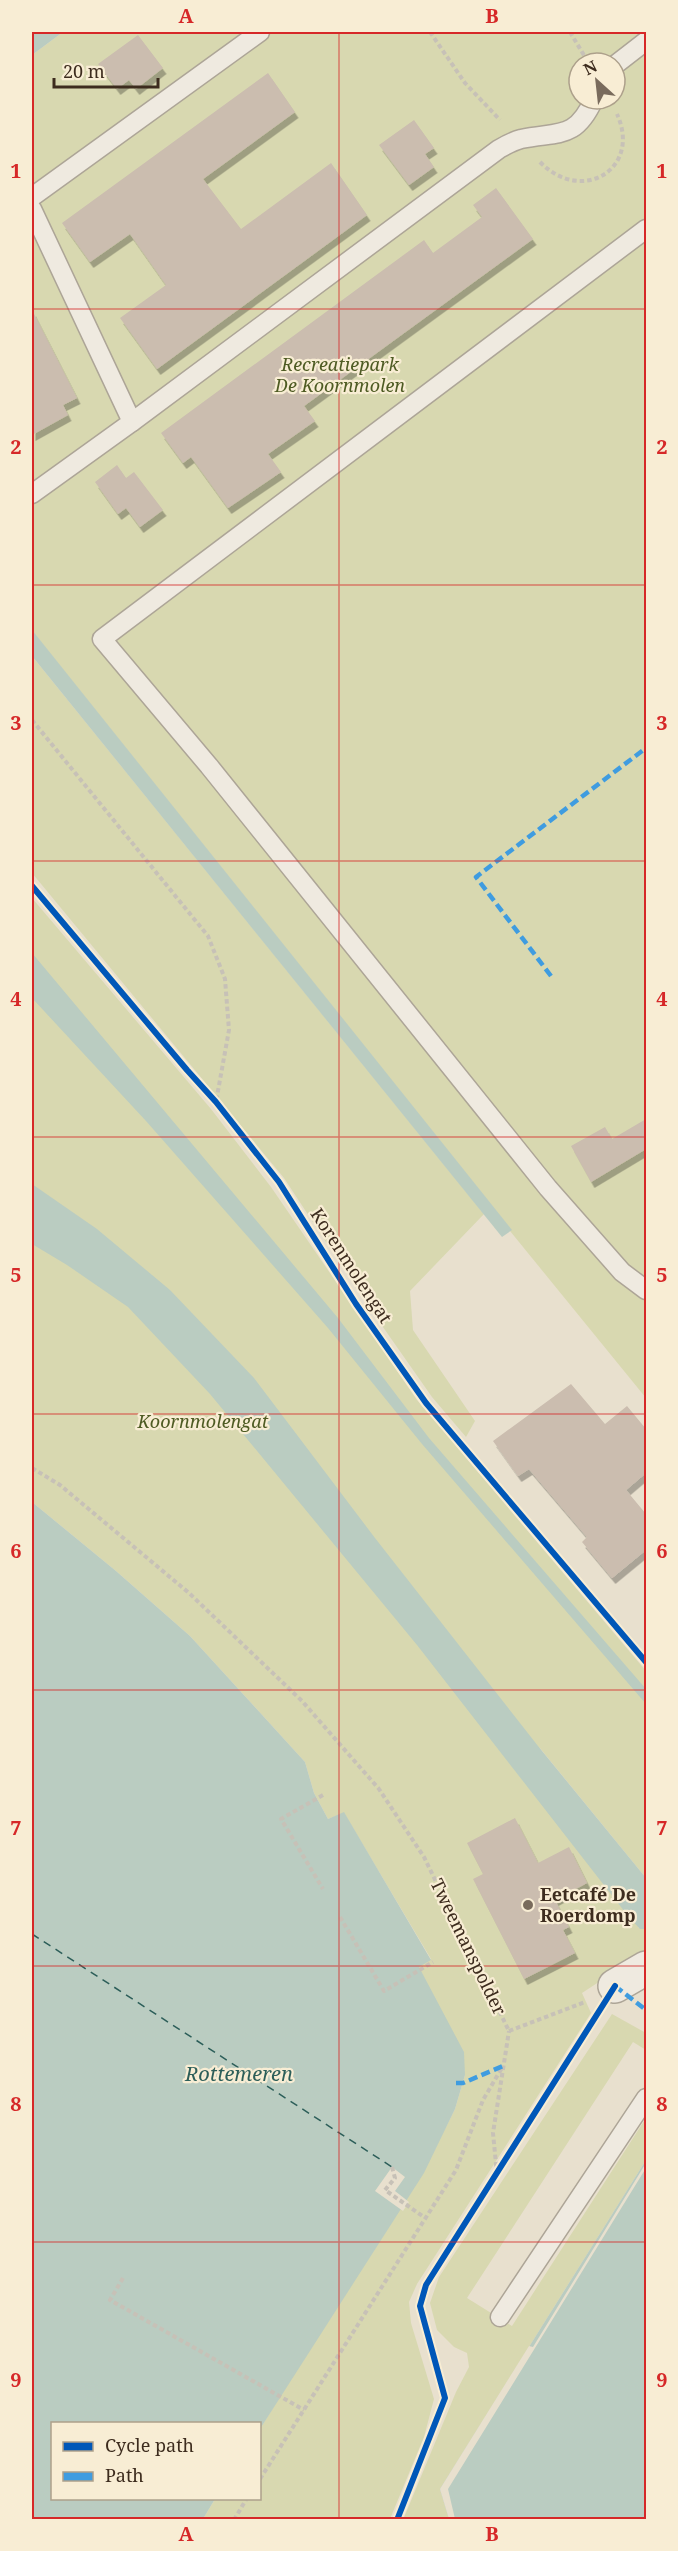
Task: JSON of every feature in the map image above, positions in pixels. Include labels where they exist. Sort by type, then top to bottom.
[{"type":"street","points":[[615,1986],[646,1968]]},
{"type":"lane","points":[[32,197],[260,32]]},
{"type":"lane","points":[[627,56],[646,41]]},
{"type":"lane","points":[[32,494],[499,149],[518,140],[557,136],[571,130],[583,119],[587,111]]},
{"type":"lane","points":[[32,209],[132,422]]},
{"type":"lane","points":[[646,229],[102,639],[209,766],[548,1188],[622,1272],[646,1290]]},
{"type":"lane","points":[[500,2317],[646,2098]]},
{"type":"path","points":[[570,32],[582,51]]},
{"type":"path","points":[[32,720],[208,936],[225,979],[229,1030],[216,1102]]},
{"type":"path","points":[[209,1094],[223,1111]]},
{"type":"path","points":[[323,1795],[281,1819],[323,1889]]},
{"type":"path","points":[[340,1917],[384,1991],[433,1962]]},
{"type":"path","points":[[497,2174],[493,2133],[509,2031]]},
{"type":"path","points":[[261,2478],[424,2217],[456,2170],[483,2100],[503,2066]]},
{"type":"path","points":[[490,2184],[503,2164]]},
{"type":"path","points":[[392,2168],[394,2178],[385,2190],[424,2217]]},
{"type":"path","points":[[123,2278],[110,2300],[304,2410]]},
{"type":"path","points":[[234,2520],[246,2500]]},
{"type":"green space","name":"Recreatiepark De Koornmolen","points":[[63,32],[646,32],[646,1398],[32,644],[32,55]]},
{"type":"green space","points":[[32,656],[484,1214],[410,1291],[413,1330],[475,1421],[466,1437],[432,1397],[364,1300],[284,1178],[32,873]]},
{"type":"green space","name":"Koornmolengat","points":[[32,898],[211,1109],[271,1187],[417,1400],[646,1671],[646,1878],[539,1747],[639,1928],[646,1929],[646,1951],[582,1993],[591,2013],[417,2284],[409,2302],[411,2323],[434,2399],[424,2437],[390,2519],[203,2519],[214,2500],[261,2500],[261,2427],[455,2109],[465,2075],[418,1967],[431,1959],[344,1813],[328,1819],[314,1793],[305,1762],[190,1636],[32,1502]]},
{"type":"green space","points":[[612,2014],[646,2033],[646,2050],[633,2042],[467,2298],[512,2326],[646,2118],[646,2160],[440,2489],[449,2519],[403,2520],[456,2392],[469,2367],[467,2353],[454,2347],[437,2330],[430,2303],[439,2277]]},
{"type":"water","points":[[32,32],[63,32],[32,55]]},
{"type":"water","points":[[32,630],[512,1230],[502,1237],[32,656]]},
{"type":"water","points":[[32,953],[338,1318],[429,1438],[646,1689],[646,1704],[422,1444],[328,1328],[146,1121],[32,998]]},
{"type":"water","points":[[32,1184],[97,1229],[170,1290],[254,1378],[375,1538],[538,1746],[646,1878],[646,1929],[640,1929],[628,1916],[417,1645],[210,1394],[128,1307],[32,1244]]},
{"type":"water","name":"Rottemeren","points":[[32,1502],[190,1636],[305,1762],[314,1793],[328,1819],[344,1812],[431,1960],[419,1967],[464,2052],[465,2075],[455,2109],[424,2173],[261,2427],[261,2422],[51,2422],[51,2500],[214,2500],[203,2519],[32,2519]]},
{"type":"water","points":[[646,2160],[646,2519],[449,2519],[440,2489]]},
{"type":"pier","points":[[646,2163],[646,2168],[448,2489],[455,2519],[449,2519],[440,2489],[529,2346],[533,2347]]},
{"type":"pier","points":[[392,2167],[405,2177],[395,2191],[409,2202],[403,2211],[375,2191]]},
{"type":"building","points":[[138,35],[163,68],[136,89],[129,80],[117,89],[98,64]]},
{"type":"building","points":[[268,73],[295,112],[203,179],[241,229],[331,163],[367,215],[157,369],[120,318],[166,285],[130,234],[90,262],[62,223]]},
{"type":"building","points":[[414,120],[434,148],[425,154],[434,167],[409,185],[379,145]]},
{"type":"building","points":[[496,188],[533,239],[304,406],[315,421],[268,454],[281,472],[228,508],[191,457],[183,463],[161,433],[424,240],[433,253],[482,217],[473,205]]},
{"type":"building","points":[[32,310],[77,398],[63,405],[68,415],[32,435]]},
{"type":"building","points":[[117,465],[126,478],[134,472],[163,510],[140,527],[126,508],[118,514],[95,482]]},
{"type":"building","points":[[646,1119],[646,1149],[591,1182],[571,1146],[605,1127],[612,1139]]},
{"type":"building","points":[[571,1384],[605,1424],[627,1406],[646,1429],[646,1473],[626,1490],[646,1514],[646,1550],[612,1578],[582,1542],[587,1537],[529,1469],[518,1476],[493,1441]]},
{"type":"building","points":[[515,1818],[538,1863],[569,1847],[587,1883],[555,1900],[569,1927],[563,1930],[575,1953],[524,1979],[473,1879],[483,1874],[467,1843]]},
{"type":"ferry route","points":[[32,1934],[392,2167]]},
{"type":"marked path","points":[[551,976],[476,877],[646,748]]},
{"type":"marked path","points":[[615,1986],[646,2010]]},
{"type":"marked path","points":[[456,2083],[463,2083],[503,2066]]},
{"type":"cycle path","name":"Korenmolengat","points":[[32,886],[216,1102],[279,1182],[356,1304],[426,1403],[646,1662]]},
{"type":"cycle path","points":[[397,2520],[445,2398],[420,2306],[426,2285],[615,1986]]},
{"type":"place","name":"Eetcafé De Roerdomp","points":[[528,1905]]}]
